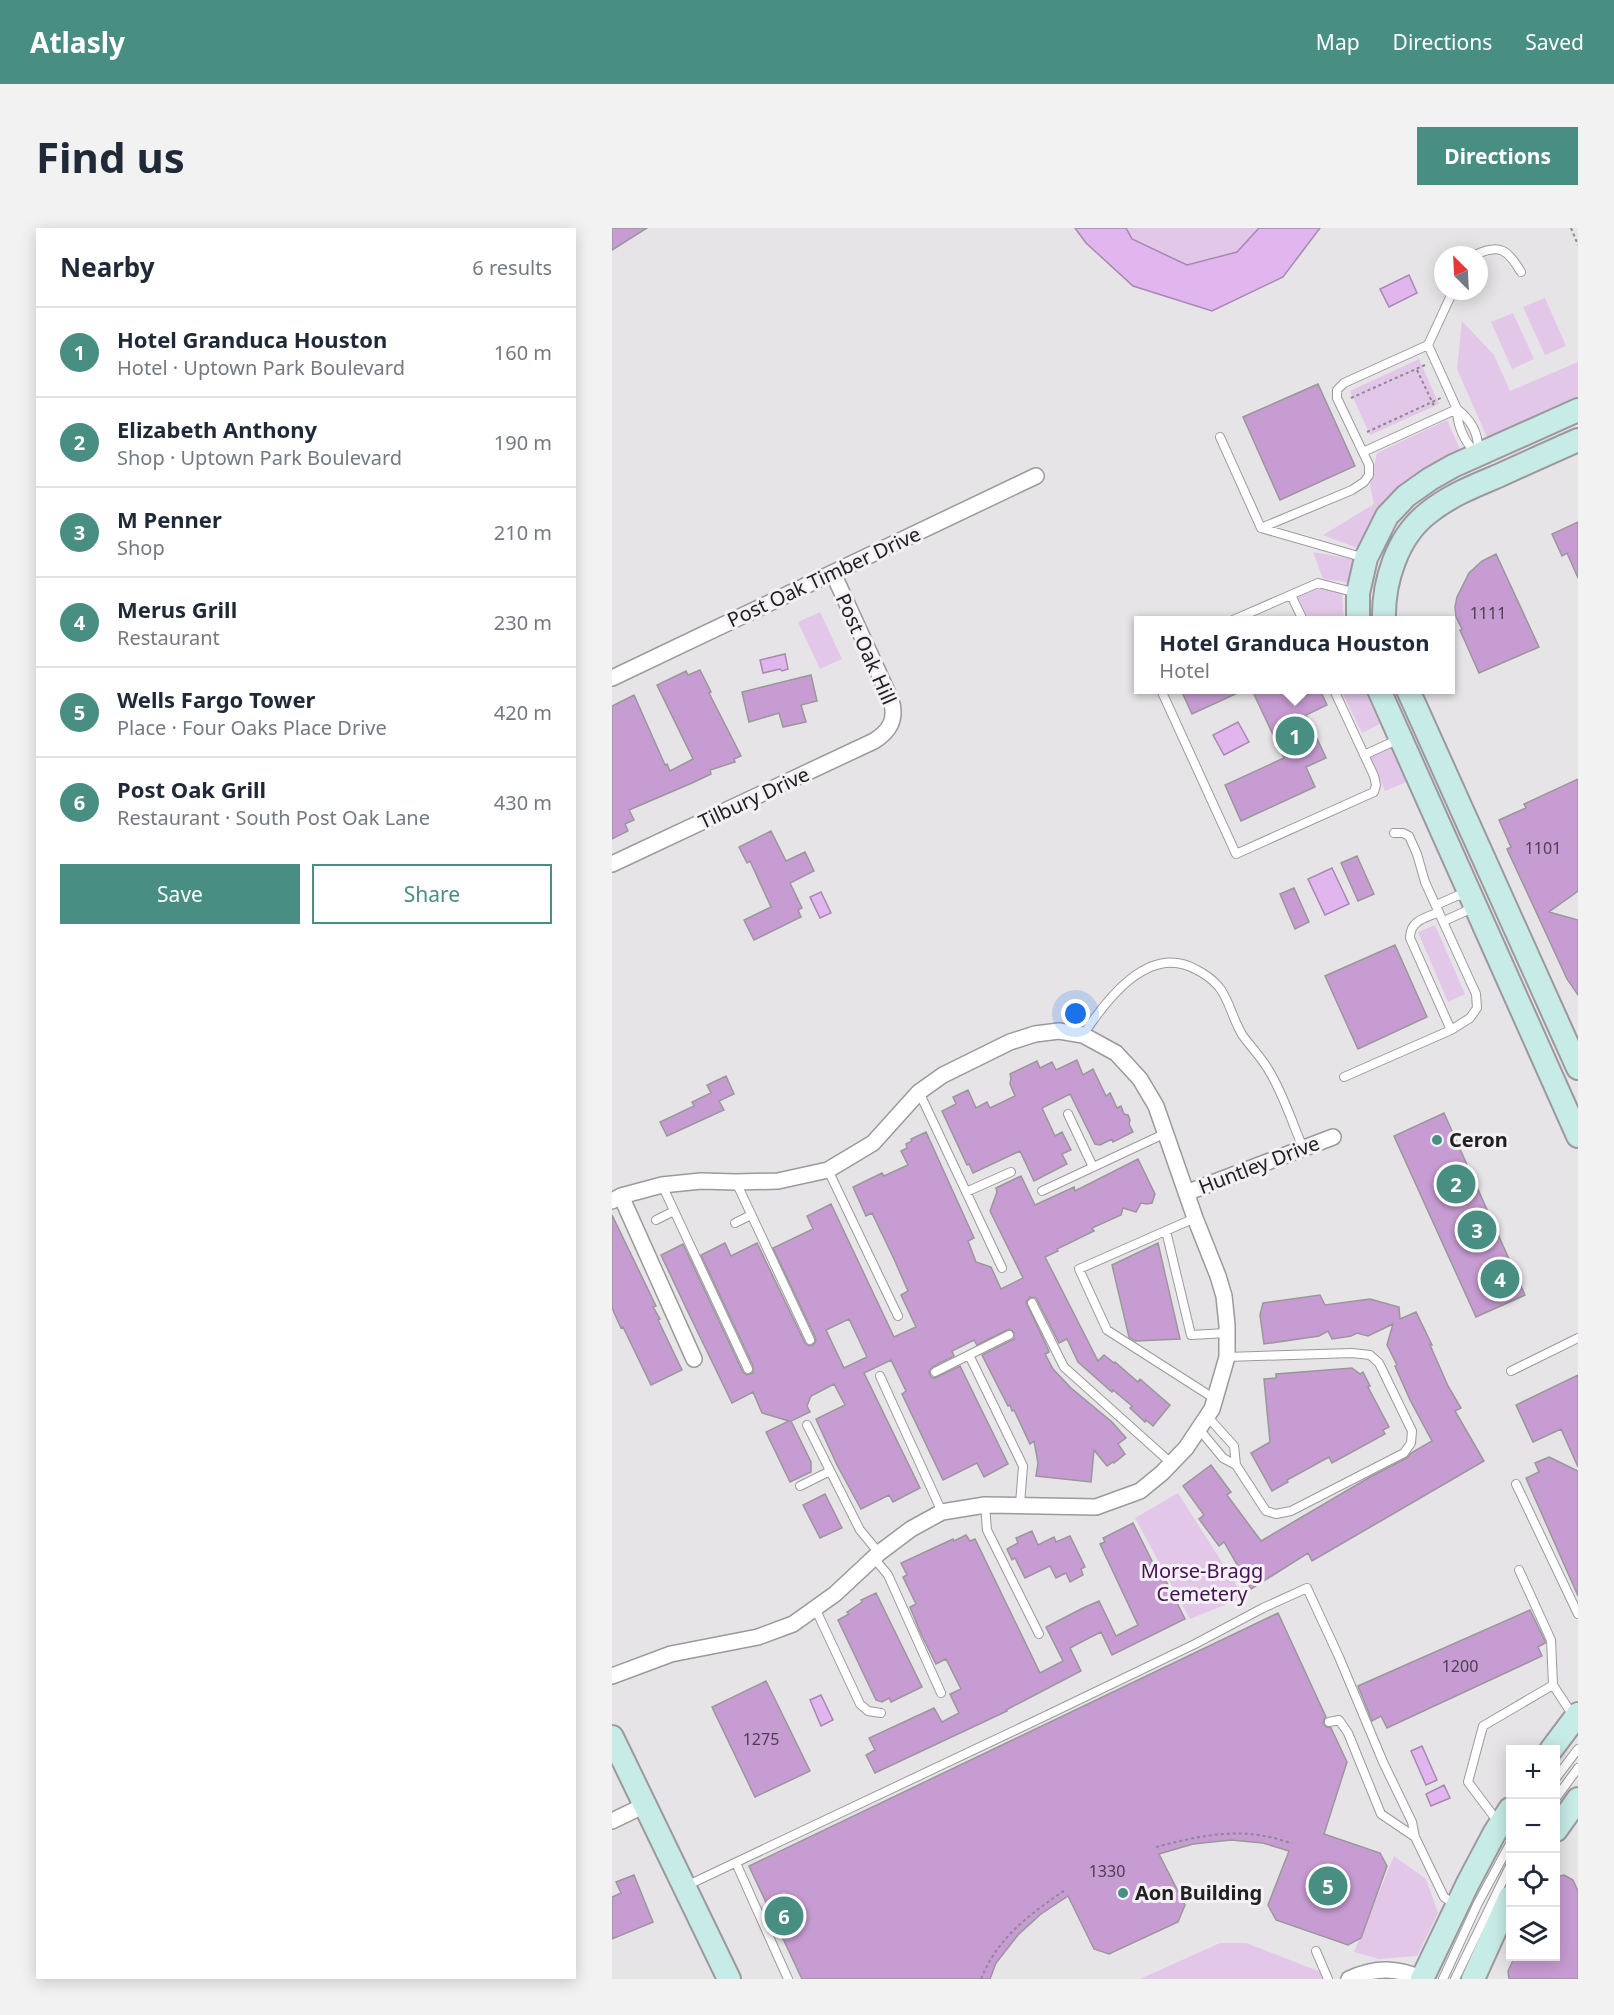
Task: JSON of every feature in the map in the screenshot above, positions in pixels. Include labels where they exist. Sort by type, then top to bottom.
[{"type":"street","points":[[1358,616],[1358,593],[1366,558],[1388,516],[1406,496],[1430,479],[1478,455],[1578,410]]},
{"type":"street","points":[[1384,616],[1388,580],[1402,543],[1427,514],[1455,495],[1578,440]]},
{"type":"street","points":[[1478,455],[1489,479]]},
{"type":"street","name":"Post Oak Timber Drive","points":[[612,678],[1036,476]]},
{"type":"street","name":"Post Oak Hill","points":[[833,573],[891,700],[894,718],[890,725]]},
{"type":"street","points":[[1381,694],[1578,1136]]},
{"type":"street","points":[[1410,694],[1578,1068]]},
{"type":"street","name":"Tilbury Drive","points":[[612,864],[874,741],[890,725]]},
{"type":"street","points":[[1401,739],[1425,727]]},
{"type":"street","points":[[1472,900],[1496,889]]},
{"type":"street","points":[[612,1676],[671,1654],[760,1636],[793,1624],[835,1594],[877,1555],[911,1529],[942,1512],[985,1504],[1096,1507],[1140,1491],[1186,1448],[1203,1423],[1215,1399],[1227,1357],[1227,1333],[1221,1286],[1156,1106],[1140,1079],[1116,1053],[1083,1035],[1059,1030],[1035,1034],[1010,1042],[943,1075],[919,1092],[873,1143],[828,1170],[778,1181],[701,1180],[662,1185],[616,1198],[694,1359]]},
{"type":"street","points":[[1537,1043],[1562,1032]]},
{"type":"street","name":"Huntley Drive","points":[[1186,1193],[1333,1137]]},
{"type":"street","points":[[1554,1745],[1576,1716]]},
{"type":"street","points":[[612,1737],[729,1979]]},
{"type":"street","points":[[1560,1824],[1578,1799]]},
{"type":"street","points":[[612,1821],[645,1805]]},
{"type":"street","points":[[1349,1979],[1376,1970],[1394,1970],[1423,1979],[1495,1832],[1506,1826]]},
{"type":"street","points":[[1473,1979],[1506,1906]]},
{"type":"lane","points":[[1488,249],[1504,251],[1514,259],[1521,272]]},
{"type":"lane","points":[[1261,528],[1352,490],[1370,475],[1369,465],[1337,398],[1338,390],[1344,383],[1428,345],[1449,300]]},
{"type":"lane","points":[[1428,345],[1457,409],[1457,419],[1468,445],[1478,455]]},
{"type":"lane","points":[[1363,452],[1457,409]]},
{"type":"lane","points":[[1220,436],[1261,528]]},
{"type":"lane","points":[[1261,528],[1366,558]]},
{"type":"lane","points":[[1244,616],[1320,582],[1358,593]]},
{"type":"lane","points":[[1291,595],[1301,616]]},
{"type":"lane","points":[[1163,694],[1236,854],[1374,792],[1376,785],[1374,776],[1337,694]]},
{"type":"lane","points":[[1364,754],[1401,739]]},
{"type":"lane","points":[[1344,1077],[1451,1030],[1470,1018],[1477,1008],[1476,994],[1425,882],[1409,836],[1394,833]]},
{"type":"lane","points":[[1443,921],[1466,911],[1472,900],[1459,895],[1414,923],[1410,930],[1410,938],[1451,1030]]},
{"type":"lane","points":[[1083,1035],[1099,1011],[1122,985],[1156,965],[1172,961],[1189,965],[1205,974],[1219,987],[1242,1035],[1268,1069],[1303,1148]]},
{"type":"lane","points":[[919,1092],[1002,1268]]},
{"type":"lane","points":[[1068,1114],[1093,1167]]},
{"type":"lane","points":[[1042,1191],[1166,1133]]},
{"type":"lane","points":[[828,1170],[898,1316]]},
{"type":"lane","points":[[966,1192],[1011,1172]]},
{"type":"lane","points":[[736,1182],[810,1340]]},
{"type":"lane","points":[[662,1185],[748,1369]]},
{"type":"lane","points":[[656,1220],[674,1211]]},
{"type":"lane","points":[[735,1223],[752,1215]]},
{"type":"lane","points":[[1195,1218],[1079,1269],[1107,1330],[1215,1399]]},
{"type":"lane","points":[[1166,1231],[1191,1335],[1227,1333]]},
{"type":"lane","points":[[1032,1303],[1064,1367],[1172,1463]]},
{"type":"lane","points":[[935,1372],[1010,1335]]},
{"type":"lane","points":[[1511,1371],[1578,1338]]},
{"type":"lane","points":[[1203,1423],[1226,1437],[1234,1446],[1236,1465],[1266,1511],[1276,1514],[1291,1511],[1404,1453],[1411,1443],[1412,1431],[1379,1363],[1370,1355],[1352,1353],[1227,1357]]},
{"type":"lane","points":[[969,1355],[1023,1466],[1020,1504]]},
{"type":"lane","points":[[880,1376],[942,1512]]},
{"type":"lane","points":[[1203,1423],[1214,1447],[1223,1458],[1236,1465]]},
{"type":"lane","points":[[807,1425],[860,1530],[888,1575],[941,1693]]},
{"type":"lane","points":[[1214,1447],[1226,1437]]},
{"type":"lane","points":[[800,1486],[830,1471]]},
{"type":"lane","points":[[1516,1484],[1578,1614]]},
{"type":"lane","points":[[985,1504],[987,1530],[1039,1634]]},
{"type":"lane","points":[[1519,1570],[1551,1640],[1553,1685],[1576,1716]]},
{"type":"lane","points":[[684,1887],[1174,1654],[1307,1588],[1383,1762],[1412,1822],[1415,1837],[1444,1897],[1458,1906]]},
{"type":"lane","points":[[815,1608],[860,1704],[868,1711],[881,1713]]},
{"type":"lane","points":[[1506,1825],[1468,1782],[1483,1726],[1553,1685]]},
{"type":"lane","points":[[1329,1722],[1339,1720],[1348,1733],[1381,1814],[1415,1837]]},
{"type":"lane","points":[[1560,1773],[1578,1749]]},
{"type":"lane","points":[[1560,1793],[1578,1768]]},
{"type":"lane","points":[[1443,1979],[1478,1903],[1506,1829]]},
{"type":"lane","points":[[736,1863],[788,1979]]},
{"type":"lane","points":[[1455,1979],[1506,1874]]},
{"type":"lane","points":[[1316,1951],[1328,1979]]},
{"type":"path","points":[[1571,228],[1578,244]]},
{"type":"path","points":[[1410,353],[1439,417]]},
{"type":"path","points":[[1340,403],[1435,360]]},
{"type":"path","points":[[1356,437],[1450,394]]},
{"type":"path","points":[[1156,1847],[1192,1838],[1232,1833],[1264,1836],[1292,1843]]},
{"type":"path","points":[[981,1979],[989,1958],[1013,1930],[1065,1890]]},
{"type":"green space","points":[[1125,228],[1259,228],[1237,252],[1186,265],[1132,239]]},
{"type":"green space","points":[[1545,298],[1566,346],[1545,355],[1523,307]]},
{"type":"green space","points":[[1513,313],[1534,359],[1512,369],[1491,322]]},
{"type":"green space","points":[[1462,321],[1494,355],[1510,391],[1578,362],[1578,402],[1489,442],[1457,369]]},
{"type":"green space","points":[[1419,359],[1439,404],[1370,435],[1350,391]]},
{"type":"green space","points":[[1447,420],[1462,454],[1360,549],[1323,535],[1374,504],[1370,485],[1377,453]]},
{"type":"green space","points":[[1313,552],[1359,560],[1352,583],[1323,579]]},
{"type":"green space","points":[[1322,587],[1342,594],[1344,616],[1307,616],[1298,597]]},
{"type":"green space","points":[[820,612],[842,659],[820,669],[798,622]]},
{"type":"green space","points":[[1343,694],[1366,694],[1380,724],[1362,733]]},
{"type":"green space","points":[[1395,743],[1411,780],[1385,791],[1369,755]]},
{"type":"green space","points":[[1435,925],[1465,994],[1448,1002],[1418,932]]},
{"type":"green space","name":"Morse-Bragg Cemetery","points":[[1178,1493],[1244,1597],[1190,1619],[1135,1518]]},
{"type":"green space","points":[[1394,1856],[1426,1879],[1438,1913],[1417,1956],[1379,1959],[1354,1952]]},
{"type":"green space","points":[[1220,1943],[1246,1943],[1321,1972],[1324,1979],[1140,1979]]},
{"type":"shaded area","points":[[1075,228],[1126,228],[1132,239],[1187,265],[1237,252],[1259,228],[1320,228],[1283,277],[1212,311],[1133,286],[1086,243]]},
{"type":"shaded area","points":[[1409,275],[1417,293],[1389,307],[1380,289]]},
{"type":"shaded area","points":[[785,654],[788,669],[763,673],[760,660]]},
{"type":"shaded area","points":[[1238,722],[1249,742],[1224,755],[1213,735]]},
{"type":"shaded area","points":[[1332,868],[1349,904],[1325,915],[1308,879]]},
{"type":"shaded area","points":[[821,892],[831,913],[820,918],[810,897]]},
{"type":"shaded area","points":[[821,1695],[833,1720],[821,1726],[810,1700]]},
{"type":"shaded area","points":[[1422,1746],[1437,1780],[1426,1785],[1411,1751]]},
{"type":"shaded area","points":[[1444,1785],[1450,1798],[1431,1806],[1426,1794]]},
{"type":"building","points":[[612,228],[647,228],[612,250]]},
{"type":"building","points":[[1318,384],[1355,466],[1280,500],[1243,417]]},
{"type":"building","points":[[1578,522],[1578,578],[1567,553],[1562,556],[1552,534]]},
{"type":"building","points":[[1496,554],[1539,647],[1479,673],[1460,630],[1462,629],[1456,617],[1455,607],[1457,597],[1469,573],[1482,561]]},
{"type":"building","points":[[700,670],[741,756],[734,759],[735,762],[710,770],[711,774],[629,810],[634,820],[625,824],[628,831],[612,839],[612,706],[634,695],[665,765],[667,764],[670,771],[693,759],[657,685],[686,671],[688,675]]},
{"type":"building","points":[[811,675],[817,701],[801,705],[806,722],[783,727],[779,713],[749,722],[742,692]]},
{"type":"building","points":[[1183,694],[1235,694],[1192,714]]},
{"type":"building","points":[[1254,694],[1296,694],[1298,698],[1309,694],[1322,694],[1327,705],[1306,715],[1326,758],[1306,767],[1315,787],[1241,821],[1225,785],[1284,758]]},
{"type":"building","points":[[1578,779],[1578,891],[1549,912],[1578,920],[1578,995],[1567,979],[1507,849],[1511,847],[1499,820],[1526,808],[1524,804]]},
{"type":"building","points":[[771,831],[786,861],[805,852],[814,871],[790,883],[802,908],[798,910],[801,917],[754,940],[744,920],[771,907],[750,861],[747,863],[739,847]]},
{"type":"building","points":[[1357,856],[1374,894],[1358,901],[1341,863]]},
{"type":"building","points":[[1294,888],[1309,922],[1295,929],[1280,894]]},
{"type":"building","points":[[1395,945],[1427,1017],[1358,1049],[1325,976]]},
{"type":"building","points":[[1077,1060],[1083,1075],[1093,1069],[1106,1096],[1110,1093],[1117,1108],[1121,1106],[1124,1114],[1128,1115],[1133,1132],[1113,1142],[1112,1139],[1100,1145],[1095,1144],[1070,1094],[1042,1108],[1055,1136],[1062,1132],[1071,1150],[1062,1154],[1067,1164],[1034,1181],[1020,1151],[973,1173],[942,1111],[956,1104],[953,1097],[968,1090],[976,1108],[987,1102],[990,1108],[1015,1096],[1010,1084],[1010,1074],[1037,1061],[1040,1068],[1052,1062],[1056,1070]]},
{"type":"building","points":[[726,1076],[734,1094],[719,1101],[724,1110],[667,1136],[660,1122],[694,1106],[692,1102],[711,1093],[707,1085]]},
{"type":"building","points":[[1444,1113],[1525,1295],[1476,1317],[1394,1136]]},
{"type":"building","points":[[926,1132],[974,1238],[968,1241],[976,1262],[991,1267],[1001,1289],[1023,1278],[990,1211],[997,1192],[996,1188],[1021,1176],[1035,1205],[1074,1187],[1075,1191],[1138,1159],[1155,1194],[1152,1203],[1141,1203],[1136,1212],[1123,1208],[1121,1215],[1092,1228],[1094,1231],[1045,1257],[1098,1361],[1104,1355],[1138,1382],[1140,1379],[1170,1405],[1153,1426],[1146,1420],[1145,1422],[1130,1408],[1132,1406],[1078,1362],[1067,1339],[1059,1343],[1036,1298],[1030,1297],[1026,1302],[1048,1349],[1049,1352],[1045,1354],[1053,1369],[1071,1388],[1112,1422],[1126,1438],[1118,1444],[1125,1454],[1107,1466],[1094,1450],[1091,1482],[1036,1476],[1038,1463],[1034,1441],[1030,1444],[1014,1410],[1012,1411],[1010,1405],[1008,1406],[982,1355],[1014,1339],[1014,1332],[1009,1329],[977,1345],[974,1340],[952,1351],[954,1356],[932,1367],[929,1372],[931,1377],[935,1378],[960,1366],[1008,1464],[984,1477],[977,1463],[943,1480],[902,1394],[906,1391],[891,1360],[864,1373],[920,1488],[893,1502],[889,1495],[861,1509],[837,1465],[816,1419],[845,1405],[834,1384],[811,1396],[807,1406],[810,1412],[791,1421],[811,1462],[811,1472],[790,1482],[766,1432],[789,1421],[762,1413],[753,1392],[732,1403],[661,1255],[683,1244],[743,1372],[747,1375],[753,1373],[753,1366],[701,1255],[725,1243],[731,1256],[757,1243],[805,1343],[809,1346],[813,1345],[816,1341],[815,1337],[773,1248],[813,1229],[807,1216],[831,1204],[894,1337],[916,1327],[901,1295],[908,1291],[894,1259],[872,1213],[866,1216],[853,1187],[882,1173],[884,1176],[908,1165],[901,1151],[907,1148],[906,1144],[912,1141],[911,1139]],"holes":[[[849,1319],[867,1357],[844,1368],[826,1330]]]},
{"type":"building","points":[[612,1215],[656,1306],[653,1307],[660,1319],[658,1320],[682,1370],[651,1385],[612,1308]]},
{"type":"building","points":[[1158,1243],[1180,1339],[1135,1341],[1129,1337],[1112,1265]]},
{"type":"building","points":[[1320,1295],[1325,1305],[1370,1299],[1399,1307],[1400,1319],[1416,1312],[1448,1386],[1461,1408],[1455,1411],[1484,1461],[1312,1561],[1308,1553],[1251,1589],[1224,1542],[1219,1546],[1199,1519],[1204,1515],[1183,1486],[1211,1465],[1231,1492],[1227,1495],[1261,1541],[1407,1458],[1411,1453],[1432,1441],[1410,1400],[1387,1345],[1393,1324],[1368,1336],[1357,1333],[1332,1339],[1328,1331],[1319,1336],[1264,1344],[1260,1315],[1263,1303]]},
{"type":"building","points":[[1352,1368],[1360,1374],[1363,1372],[1370,1386],[1368,1387],[1389,1427],[1383,1430],[1385,1434],[1332,1463],[1329,1457],[1272,1491],[1251,1453],[1270,1442],[1264,1379],[1276,1378],[1276,1374]]},
{"type":"building","points":[[1578,1375],[1578,1467],[1561,1429],[1533,1442],[1516,1405]]},
{"type":"building","points":[[1549,1457],[1578,1471],[1578,1596],[1526,1478],[1539,1472],[1535,1463]]},
{"type":"building","points":[[825,1494],[842,1528],[820,1538],[803,1505]]},
{"type":"building","points":[[1133,1523],[1154,1565],[1157,1563],[1185,1619],[1112,1655],[1101,1632],[1070,1648],[1081,1671],[1007,1711],[875,1773],[866,1755],[875,1750],[869,1738],[934,1708],[942,1722],[959,1713],[950,1694],[961,1689],[946,1659],[936,1664],[921,1634],[910,1607],[916,1604],[903,1577],[907,1575],[901,1563],[953,1539],[954,1541],[966,1535],[970,1541],[975,1539],[1040,1673],[1063,1661],[1046,1627],[1083,1608],[1099,1601],[1116,1636],[1138,1625],[1100,1544],[1105,1542],[1103,1538]]},
{"type":"building","points":[[1032,1531],[1038,1545],[1054,1537],[1056,1542],[1070,1536],[1085,1567],[1081,1569],[1083,1575],[1070,1582],[1066,1573],[1056,1578],[1050,1566],[1025,1578],[1015,1558],[1012,1560],[1007,1549],[1018,1543],[1016,1538]]},
{"type":"building","points":[[876,1593],[922,1687],[891,1702],[889,1698],[882,1702],[876,1700],[838,1620],[849,1614],[847,1612],[862,1602],[861,1600]]},
{"type":"building","points":[[1530,1610],[1545,1641],[1538,1647],[1542,1656],[1387,1728],[1381,1716],[1372,1721],[1358,1686]]},
{"type":"building","points":[[1278,1613],[1326,1717],[1323,1724],[1331,1728],[1347,1762],[1324,1834],[1380,1853],[1387,1866],[1361,1938],[1348,1945],[1276,1920],[1268,1905],[1289,1851],[1263,1843],[1231,1840],[1193,1844],[1159,1854],[1185,1905],[1178,1922],[1109,1954],[1094,1949],[1068,1896],[1041,1914],[1018,1935],[996,1963],[990,1979],[802,1979],[749,1866]]},
{"type":"building","points":[[766,1681],[810,1771],[755,1797],[712,1707]]},
{"type":"building","points":[[634,1875],[653,1922],[612,1939],[612,1897],[621,1893],[616,1882]]},
{"type":"building","points":[[1564,1875],[1573,1880],[1578,1891],[1578,1979],[1509,1979],[1508,1971],[1513,1961],[1560,1961],[1560,1876]]},
{"type":"place","name":"Hotel Granduca Houston","points":[[1295,736]]},
{"type":"place","name":"Ceron","points":[[1437,1140]]},
{"type":"place","name":"Elizabeth Anthony","points":[[1456,1184]]},
{"type":"place","name":"M Penner","points":[[1477,1230]]},
{"type":"place","name":"Merus Grill","points":[[1500,1279]]},
{"type":"place","name":"Wells Fargo Tower","points":[[1328,1886]]},
{"type":"place","name":"Aon Building","points":[[1123,1893]]},
{"type":"place","name":"Post Oak Grill","points":[[784,1916]]}]
